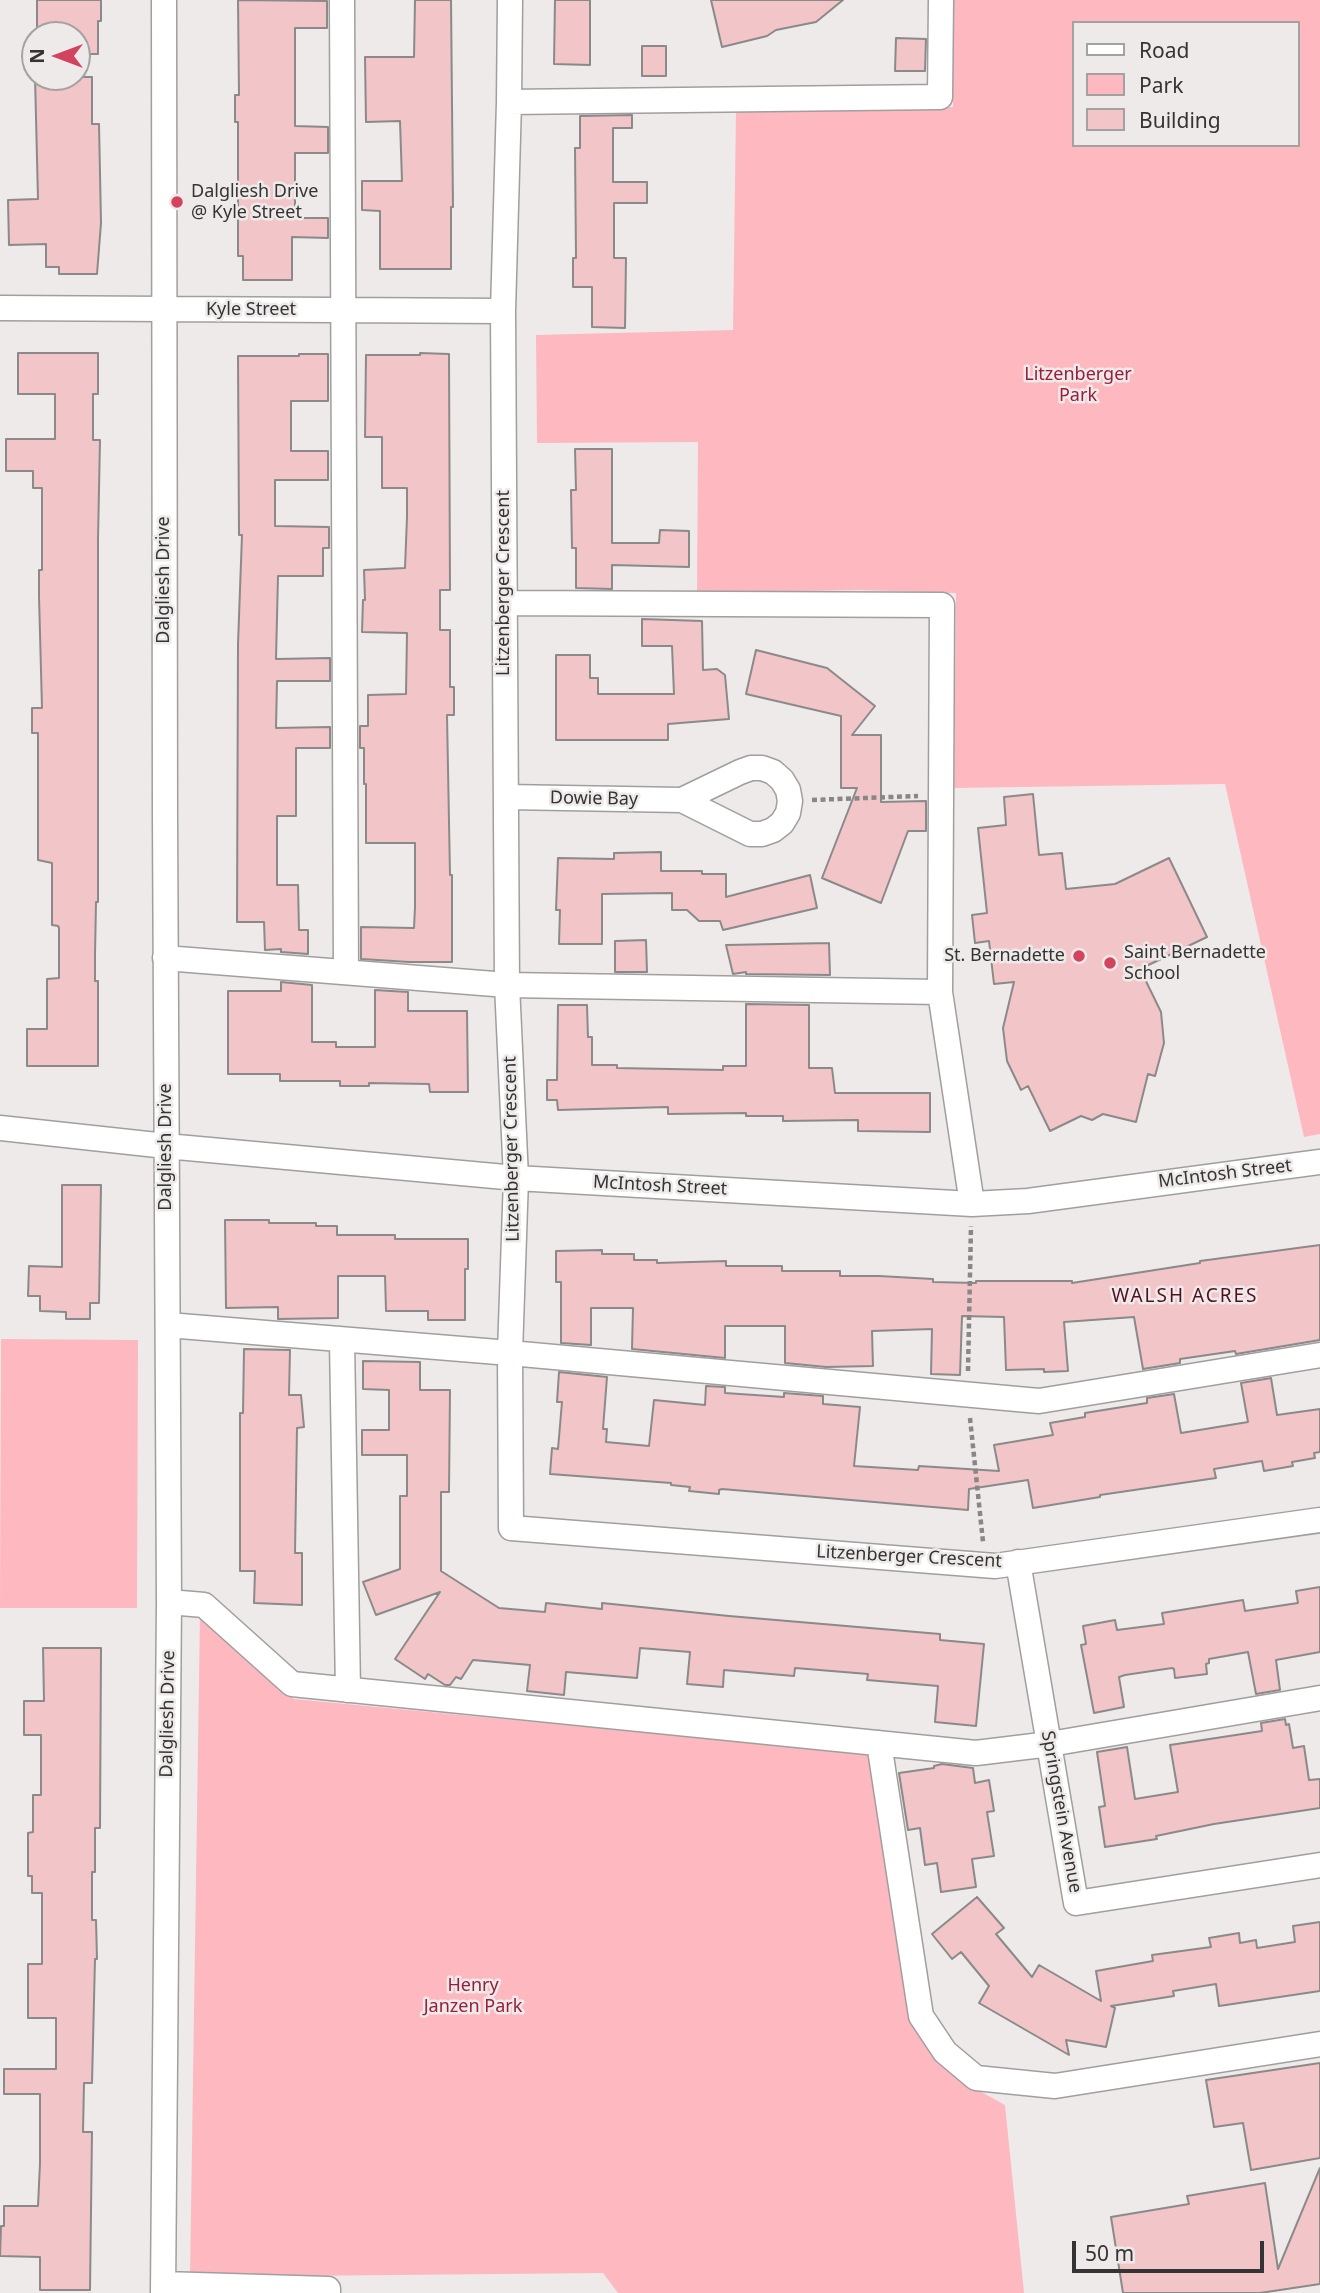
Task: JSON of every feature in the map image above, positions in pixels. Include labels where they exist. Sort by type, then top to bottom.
[{"type":"street","name":"Dalgliesh Drive","points":[[163,2288],[169,1602],[164,0]]},
{"type":"street","points":[[342,0],[346,971]]},
{"type":"street","name":"Litzenberger Crescent","points":[[510,0],[503,311],[507,985],[516,1178],[510,1353],[512,1528],[985,1565],[1320,1520]]},
{"type":"street","points":[[509,102],[940,97],[941,0]]},
{"type":"street","name":"Kyle Street","points":[[0,309],[503,311]]},
{"type":"street","points":[[505,603],[943,605],[940,992],[971,1204]]},
{"type":"street","name":"Dowie Bay","points":[[506,797],[682,800],[750,834],[762,834],[782,823],[788,813],[790,801],[782,780],[774,772],[762,768],[740,772],[682,800]]},
{"type":"street","points":[[165,958],[507,985],[940,992]]},
{"type":"street","name":"McIntosh Street","points":[[0,1128],[516,1178],[971,1204],[1028,1201],[1320,1162]]},
{"type":"street","points":[[167,1325],[1039,1401],[1320,1355]]},
{"type":"street","points":[[342,1341],[348,1690]]},
{"type":"street","name":"Springstein Avenue","points":[[1018,1562],[1076,1903],[1320,1865]]},
{"type":"street","points":[[169,1602],[204,1605],[292,1684],[976,1753],[1050,1744],[1320,1698]]},
{"type":"street","points":[[879,1743],[921,2016],[945,2052],[976,2078],[1055,2086],[1320,2044]]},
{"type":"street","points":[[163,2288],[328,2289],[328,2293]]},
{"type":"path","points":[[790,801],[941,795]]},
{"type":"green space","name":"Litzenberger Park","points":[[953,0],[1320,0],[1320,1134],[1304,1137],[1225,784],[954,788],[956,593],[860,590],[697,593],[698,442],[537,443],[536,335],[733,330],[736,110],[953,107]]},
{"type":"green space","points":[[1,1339],[138,1340],[137,1608],[0,1608]]},
{"type":"green space","name":"Henry Janzen Park","points":[[200,1614],[294,1699],[868,1754],[912,2026],[967,2084],[1005,2105],[1024,2293],[618,2293],[603,2273],[190,2277]]},
{"type":"building","points":[[37,0],[101,0],[98,54],[91,54],[91,21],[37,21]]},
{"type":"building","points":[[238,0],[327,1],[327,28],[295,28],[295,126],[328,127],[328,153],[295,153],[295,218],[328,218],[328,238],[292,237],[292,280],[243,280],[243,256],[238,256],[238,122],[235,122],[235,95],[239,95]]},
{"type":"building","points":[[415,0],[451,0],[451,269],[380,269],[380,211],[362,210],[362,181],[402,181],[400,121],[366,122],[365,57],[414,57]]},
{"type":"building","points":[[555,0],[590,0],[590,65],[554,64]]},
{"type":"building","points":[[711,0],[843,0],[816,22],[776,30],[767,36],[722,47]]},
{"type":"building","points":[[896,38],[926,39],[925,71],[895,71]]},
{"type":"building","points":[[642,46],[666,46],[666,76],[642,76]]},
{"type":"building","points":[[92,77],[92,124],[99,124],[101,223],[97,274],[59,274],[59,267],[46,267],[46,244],[9,245],[8,200],[38,199],[35,91],[91,91]]},
{"type":"building","points":[[632,115],[632,128],[613,128],[613,182],[647,182],[647,203],[614,203],[614,258],[626,258],[625,328],[592,327],[592,287],[573,287],[573,258],[576,258],[575,148],[580,148],[580,116]]},
{"type":"building","points":[[18,353],[98,353],[98,394],[93,394],[93,440],[100,440],[98,902],[95,955],[95,981],[98,981],[98,1066],[27,1066],[27,1029],[47,1029],[47,979],[59,978],[59,928],[52,925],[52,863],[38,860],[38,733],[32,733],[32,708],[42,708],[39,570],[42,570],[42,488],[33,488],[33,471],[6,471],[6,439],[55,439],[55,394],[18,394]]},
{"type":"building","points":[[328,354],[328,401],[291,401],[291,451],[328,451],[328,480],[275,480],[275,526],[329,527],[329,548],[323,548],[323,576],[278,576],[276,659],[330,658],[330,681],[277,681],[276,728],[330,727],[330,748],[296,748],[296,816],[277,816],[277,885],[298,885],[299,930],[308,930],[308,954],[281,952],[281,949],[265,950],[264,922],[237,922],[238,644],[242,535],[239,535],[238,356]]},
{"type":"building","points":[[449,354],[450,590],[440,590],[440,630],[450,630],[450,687],[454,687],[454,715],[447,715],[452,962],[361,959],[361,927],[414,928],[415,907],[415,843],[366,843],[366,784],[364,748],[360,748],[360,726],[368,726],[368,695],[406,694],[407,633],[362,632],[364,570],[405,568],[407,488],[382,488],[382,437],[365,437],[366,355]]},
{"type":"building","points":[[575,449],[612,449],[612,543],[659,543],[660,530],[689,531],[689,567],[612,565],[612,589],[576,588],[571,490],[576,490]]},
{"type":"building","points":[[642,619],[702,621],[703,670],[717,669],[725,675],[729,719],[668,724],[668,740],[556,740],[556,655],[590,655],[590,678],[598,678],[598,694],[674,694],[672,646],[642,646]]},
{"type":"building","points":[[756,650],[827,668],[875,706],[852,735],[881,735],[881,802],[926,801],[926,831],[908,831],[881,903],[822,878],[857,788],[841,788],[841,716],[746,694]]},
{"type":"building","name":"St. Bernadette","points":[[1033,794],[1039,855],[1062,853],[1066,889],[1115,884],[1169,858],[1207,937],[1140,969],[1161,1012],[1164,1043],[1155,1076],[1148,1074],[1136,1122],[1103,1114],[1092,1120],[1081,1116],[1050,1131],[1028,1086],[1021,1090],[1007,1061],[1003,1028],[1014,982],[994,984],[989,941],[975,943],[972,915],[987,913],[978,828],[1006,825],[1004,797]]},
{"type":"building","points":[[661,852],[661,871],[726,874],[726,897],[810,875],[817,908],[723,930],[720,921],[699,921],[687,910],[672,910],[672,893],[602,894],[602,944],[559,944],[560,910],[556,910],[558,858],[614,859],[614,853]]},
{"type":"building","points":[[646,940],[647,972],[615,972],[615,941]]},
{"type":"building","points":[[829,943],[830,975],[746,972],[733,974],[726,945]]},
{"type":"building","points":[[281,982],[312,985],[312,1042],[336,1042],[336,1047],[375,1047],[375,990],[408,992],[408,1011],[467,1011],[468,1092],[430,1092],[429,1084],[369,1083],[369,1086],[340,1086],[340,1081],[280,1081],[280,1074],[228,1074],[228,991],[281,991]]},
{"type":"building","points":[[746,1004],[809,1005],[809,1068],[832,1068],[835,1093],[930,1093],[930,1132],[858,1131],[858,1120],[783,1121],[783,1116],[746,1116],[746,1113],[668,1114],[668,1107],[558,1110],[557,1100],[547,1100],[547,1080],[557,1080],[558,1005],[587,1005],[588,1037],[592,1037],[592,1065],[723,1070],[723,1066],[746,1066]]},
{"type":"building","points":[[62,1185],[101,1185],[99,1303],[90,1303],[90,1319],[66,1319],[66,1312],[40,1311],[40,1296],[28,1296],[29,1266],[62,1267]]},
{"type":"building","points":[[225,1220],[316,1223],[316,1226],[337,1226],[337,1235],[395,1235],[395,1239],[468,1239],[465,1320],[428,1320],[428,1311],[386,1311],[385,1276],[338,1276],[338,1318],[278,1319],[278,1307],[226,1308]]},
{"type":"building","points":[[1320,1245],[1320,1340],[1236,1354],[1235,1351],[1180,1359],[1180,1363],[1143,1369],[1134,1317],[1064,1322],[1068,1371],[1006,1370],[1004,1317],[962,1316],[960,1375],[931,1374],[932,1329],[872,1331],[873,1366],[826,1367],[785,1363],[785,1326],[725,1326],[725,1358],[632,1349],[633,1308],[591,1308],[591,1345],[561,1343],[561,1282],[556,1282],[556,1251],[602,1250],[602,1254],[634,1254],[634,1260],[657,1260],[657,1263],[726,1261],[726,1266],[782,1266],[782,1271],[840,1271],[840,1276],[933,1279],[933,1282],[1072,1283],[1200,1261]]},
{"type":"building","points":[[244,1349],[290,1350],[289,1395],[301,1395],[304,1427],[297,1428],[295,1553],[302,1553],[302,1605],[254,1603],[255,1571],[240,1571],[240,1413],[243,1413]]},
{"type":"building","points":[[363,1361],[420,1362],[420,1390],[450,1390],[449,1492],[441,1492],[441,1571],[499,1608],[545,1612],[546,1603],[602,1609],[602,1603],[940,1634],[940,1640],[984,1644],[976,1726],[935,1722],[938,1686],[867,1680],[868,1674],[795,1668],[794,1676],[724,1670],[723,1687],[687,1684],[690,1652],[640,1648],[637,1678],[566,1672],[564,1695],[527,1691],[530,1665],[473,1660],[461,1679],[456,1677],[450,1685],[445,1685],[428,1674],[425,1679],[395,1659],[440,1592],[376,1615],[363,1582],[400,1569],[400,1496],[407,1496],[407,1455],[362,1455],[362,1430],[389,1430],[389,1390],[363,1389]]},
{"type":"building","points":[[559,1372],[607,1377],[603,1429],[607,1429],[606,1442],[649,1446],[654,1400],[705,1405],[706,1386],[725,1387],[725,1393],[784,1397],[784,1393],[823,1396],[823,1404],[860,1407],[854,1466],[918,1470],[919,1466],[999,1471],[994,1445],[1053,1435],[1050,1423],[1085,1417],[1085,1413],[1147,1403],[1147,1398],[1174,1394],[1181,1433],[1248,1422],[1241,1383],[1271,1378],[1277,1415],[1320,1409],[1320,1452],[1314,1453],[1315,1458],[1292,1462],[1293,1466],[1264,1471],[1262,1461],[1214,1469],[1216,1478],[1033,1508],[1028,1480],[969,1489],[968,1510],[722,1489],[719,1494],[689,1491],[690,1487],[671,1483],[550,1474],[552,1448],[558,1449],[562,1402],[557,1402]]},
{"type":"building","points":[[1320,1587],[1320,1652],[1276,1660],[1280,1690],[1256,1694],[1248,1652],[1209,1659],[1206,1664],[1207,1674],[1175,1678],[1172,1668],[1119,1677],[1124,1707],[1094,1713],[1081,1645],[1086,1644],[1083,1626],[1115,1620],[1117,1630],[1164,1624],[1162,1613],[1243,1600],[1245,1611],[1298,1603],[1296,1591]]},
{"type":"building","points":[[43,1648],[101,1648],[100,1828],[95,1828],[95,1872],[92,1872],[92,1920],[96,1920],[97,1959],[92,2083],[84,2083],[83,2132],[92,2132],[90,2290],[40,2290],[40,2257],[0,2256],[4,2206],[38,2206],[40,2163],[40,2094],[4,2094],[4,2069],[56,2069],[56,2018],[28,2018],[28,1964],[42,1964],[42,1893],[32,1893],[32,1876],[28,1876],[28,1833],[33,1832],[33,1795],[41,1795],[41,1735],[24,1735],[24,1701],[44,1701]]},
{"type":"building","points":[[1285,1719],[1286,1725],[1289,1724],[1293,1748],[1304,1746],[1309,1780],[1320,1779],[1320,1808],[1214,1824],[1156,1836],[1157,1839],[1105,1847],[1099,1807],[1105,1806],[1097,1752],[1127,1747],[1135,1799],[1178,1792],[1170,1745],[1262,1731],[1261,1723]]},
{"type":"building","points":[[942,1764],[973,1768],[975,1783],[989,1780],[994,1811],[987,1812],[994,1856],[972,1859],[976,1887],[941,1892],[937,1863],[925,1865],[920,1828],[908,1830],[899,1773],[934,1768]]},
{"type":"building","points":[[977,1897],[1004,1928],[996,1934],[1032,1977],[1039,1965],[1101,2001],[1096,1971],[1153,1961],[1152,1955],[1211,1947],[1209,1938],[1239,1933],[1240,1943],[1256,1940],[1257,1948],[1295,1942],[1293,1926],[1320,1922],[1320,1991],[1219,2006],[1216,1984],[1173,1991],[1174,1996],[1111,2006],[1115,2008],[1106,2047],[1066,2040],[1069,2055],[979,2003],[989,1986],[961,1952],[952,1959],[932,1934]]},
{"type":"building","points":[[1320,2063],[1320,2158],[1251,2170],[1243,2123],[1214,2127],[1206,2080]]},
{"type":"building","points":[[1320,2168],[1320,2284],[1260,2293],[1123,2293],[1111,2217],[1189,2204],[1187,2196],[1265,2183],[1278,2269]]},
{"type":"place","name":"Dalgliesh Drive @ Kyle Street","points":[[177,202]]},
{"type":"place","name":"St. Bernadette","points":[[1079,956]]},
{"type":"place","name":"Saint Bernadette School","points":[[1110,963]]},
{"type":"district","name":"WALSH ACRES","points":[[1185,1297]]}]
